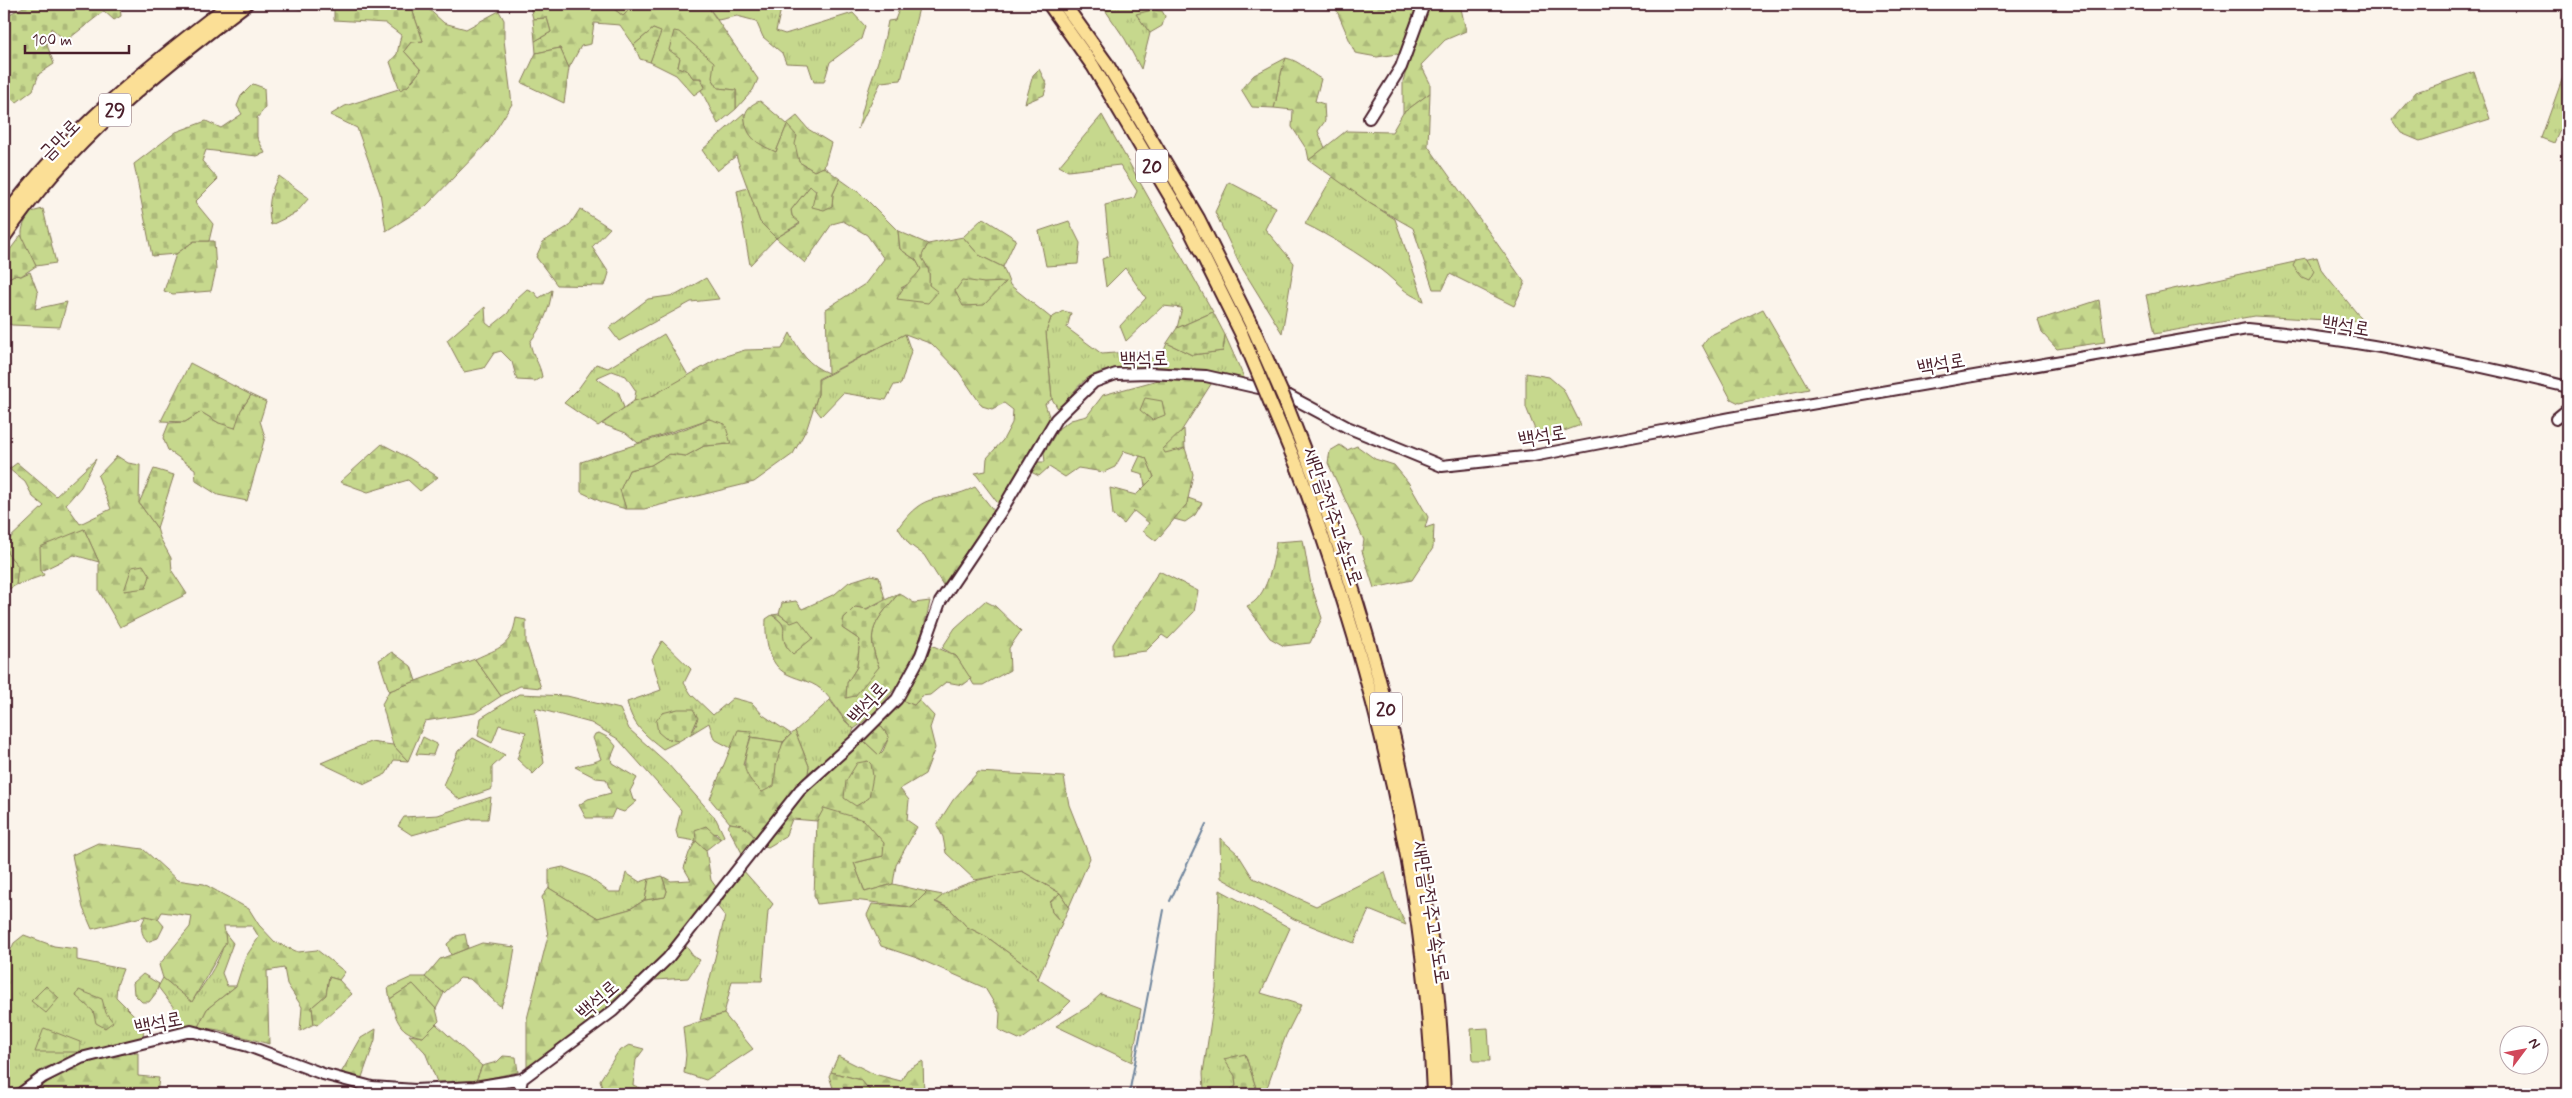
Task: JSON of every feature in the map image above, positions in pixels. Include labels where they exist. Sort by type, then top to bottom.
[{"type":"highway","name":"금만로","points":[[4,218],[45,167],[129,84],[230,4]]},
{"type":"highway","name":"금만로","points":[[4,237],[26,205],[80,143],[134,92],[246,4]]},
{"type":"highway","name":"새만금전주고속도로","points":[[1049,4],[1093,66],[1190,230],[1283,396],[1305,469],[1339,543],[1382,690],[1407,799],[1444,1094]]},
{"type":"highway","name":"새만금전주고속도로","points":[[1064,4],[1107,64],[1198,218],[1248,333]]},
{"type":"highway","name":"새만금전주고속도로","points":[[1431,994],[1433,1094]]},
{"type":"street","points":[[1369,118],[1401,67],[1424,4]]},
{"type":"street","name":"백석로","points":[[20,1094],[43,1077],[81,1058],[191,1032],[248,1046],[323,1074],[372,1088],[415,1090],[475,1088],[522,1079],[613,1011],[668,958],[800,790],[861,735],[897,699],[921,655],[940,602],[1000,513],[1056,419],[1094,382],[1116,374],[1148,373],[1206,376],[1272,391],[1289,396],[1347,427],[1442,466],[1533,456],[1730,418],[2247,329],[2289,333],[2406,352],[2568,387]]},
{"type":"street","points":[[2556,419],[2568,409]]},
{"type":"street","points":[[519,1094],[522,1079]]},
{"type":"green space","points":[[29,4],[127,4],[120,7],[121,16],[114,20],[104,11],[66,41],[51,28],[47,45],[54,64],[39,74],[33,90],[17,102],[4,95],[4,17]]},
{"type":"green space","points":[[282,4],[423,4],[413,12],[423,41],[411,42],[404,51],[421,70],[408,86],[400,90],[390,62],[397,54],[401,35],[385,23],[334,20],[334,10],[299,9]]},
{"type":"green space","points":[[423,4],[444,23],[466,29],[499,11],[504,20],[504,40],[512,104],[488,142],[426,206],[386,231],[380,193],[357,128],[330,115],[345,106],[408,86],[421,70],[404,51],[411,42],[423,41],[413,12]]},
{"type":"green space","points":[[535,4],[582,4],[583,8],[613,8],[623,16],[635,4],[706,4],[758,79],[753,90],[736,109],[736,90],[718,88],[712,78],[680,58],[678,67],[688,71],[693,78],[700,78],[705,87],[694,95],[676,75],[650,62],[660,32],[653,29],[634,45],[620,25],[594,23],[591,44],[581,46],[569,68],[560,48],[536,53],[535,41],[551,32],[547,18],[533,19],[530,6]]},
{"type":"green space","points":[[582,4],[635,4],[623,16],[613,8],[583,8]]},
{"type":"green space","points":[[706,4],[782,4],[776,31],[785,34],[853,13],[865,26],[861,39],[830,62],[824,82],[814,82],[808,64],[786,63],[782,53],[763,37],[756,21],[737,16],[718,20]]},
{"type":"green space","points":[[901,4],[920,4],[901,80],[881,82],[858,129],[882,49],[888,21],[895,20]]},
{"type":"green space","points":[[1101,4],[1156,4],[1152,10],[1137,15],[1150,33],[1141,69],[1125,39]]},
{"type":"green space","points":[[1334,4],[1460,4],[1466,31],[1445,40],[1421,65],[1430,83],[1430,93],[1403,113],[1403,81],[1408,65],[1397,54],[1377,57],[1355,53]]},
{"type":"green space","points":[[1152,10],[1162,11],[1165,16],[1162,26],[1150,33],[1136,14]]},
{"type":"green space","points":[[547,18],[551,32],[535,41],[533,19]]},
{"type":"green space","points":[[653,29],[661,32],[650,62],[640,59],[634,45]]},
{"type":"green space","points":[[674,31],[679,32],[714,62],[712,78],[718,88],[736,90],[736,109],[718,124],[701,90],[705,87],[701,78],[693,78],[688,71],[678,67],[680,58],[669,50]]},
{"type":"green space","points":[[560,48],[569,68],[564,103],[522,83],[536,53]]},
{"type":"green space","points":[[1286,58],[1300,64],[1321,79],[1315,101],[1324,104],[1325,121],[1318,131],[1325,148],[1309,160],[1307,150],[1292,127],[1293,110],[1274,108]]},
{"type":"green space","points":[[1286,58],[1274,108],[1252,107],[1241,89],[1254,75]]},
{"type":"green space","points":[[2568,63],[2568,112],[2554,143],[2541,138]]},
{"type":"green space","points":[[1039,69],[1047,85],[1044,95],[1025,103],[1033,75]]},
{"type":"green space","points":[[2474,72],[2490,119],[2420,141],[2401,133],[2392,120],[2416,92]]},
{"type":"green space","points":[[253,84],[264,88],[265,108],[257,118],[257,137],[265,153],[257,156],[206,150],[202,161],[218,179],[195,202],[213,224],[209,241],[194,241],[176,254],[152,256],[134,164],[176,132],[206,121],[221,128],[242,114],[237,106],[241,96]]},
{"type":"green space","points":[[1430,93],[1428,146],[1525,283],[1514,306],[1450,274],[1443,289],[1433,289],[1413,228],[1371,204],[1309,160],[1346,131],[1392,132],[1403,113]]},
{"type":"green space","points":[[760,101],[787,124],[797,116],[808,129],[831,143],[824,167],[814,171],[799,162],[787,125],[776,152],[762,146],[750,136],[745,124],[746,113],[753,104]]},
{"type":"green space","points":[[744,113],[749,133],[757,142],[776,152],[787,125],[797,136],[795,144],[799,162],[814,171],[824,167],[840,179],[833,194],[832,206],[824,210],[812,207],[816,190],[810,186],[791,210],[792,216],[800,223],[776,238],[760,222],[736,156],[717,171],[702,150]]},
{"type":"green space","points":[[1102,115],[1213,312],[1177,328],[1182,308],[1163,306],[1126,341],[1120,326],[1146,298],[1125,268],[1106,287],[1102,259],[1110,256],[1105,205],[1134,198],[1137,191],[1120,165],[1068,171],[1059,166]]},
{"type":"green space","points":[[279,176],[309,198],[296,213],[271,225],[269,213],[270,200],[273,187]]},
{"type":"green space","points":[[1333,176],[1395,219],[1424,301],[1406,291],[1354,251],[1305,224]]},
{"type":"green space","points":[[840,179],[861,194],[898,231],[900,249],[916,260],[921,269],[914,281],[901,288],[929,285],[929,271],[922,258],[928,244],[963,237],[979,255],[1003,267],[1010,285],[1051,318],[1046,332],[1052,399],[1045,404],[1050,419],[1000,506],[975,473],[986,471],[987,458],[1003,440],[1012,423],[1013,410],[1004,403],[992,409],[982,406],[959,372],[932,344],[905,334],[818,379],[818,394],[807,428],[793,454],[754,482],[644,509],[626,509],[620,490],[629,470],[651,465],[669,454],[686,456],[704,446],[730,444],[709,419],[638,443],[626,433],[602,424],[634,401],[652,396],[719,358],[745,350],[782,349],[790,333],[805,357],[815,366],[828,373],[826,309],[865,284],[884,259],[867,235],[843,221],[832,224],[805,263],[776,238],[800,224],[792,216],[791,210],[810,186],[832,206],[833,194]]},
{"type":"green space","points":[[1229,182],[1276,207],[1265,229],[1294,263],[1282,333],[1239,263],[1215,212]]},
{"type":"green space","points":[[748,188],[760,222],[776,238],[750,265],[737,191]]},
{"type":"green space","points":[[43,209],[56,263],[36,266],[25,245],[22,233],[31,212]]},
{"type":"green space","points":[[580,209],[610,228],[592,247],[609,273],[605,286],[557,285],[536,257],[543,242],[569,226]]},
{"type":"green space","points":[[983,218],[1016,239],[1003,267],[979,255],[963,237]]},
{"type":"green space","points":[[1069,221],[1080,243],[1078,264],[1046,266],[1039,231]]},
{"type":"green space","points":[[898,231],[928,244],[922,258],[929,271],[929,285],[938,292],[928,303],[897,299],[921,269],[916,260],[900,249]]},
{"type":"green space","points":[[21,235],[36,266],[21,276],[14,275],[4,281],[4,258]]},
{"type":"green space","points":[[194,241],[214,241],[216,270],[211,291],[173,294],[164,291],[176,254]]},
{"type":"green space","points":[[2317,257],[2321,269],[2364,322],[2254,316],[2154,334],[2146,295]]},
{"type":"green space","points":[[2306,258],[2314,271],[2309,280],[2302,277],[2293,266],[2296,260]]},
{"type":"green space","points":[[30,272],[38,293],[35,309],[67,302],[60,327],[12,325],[4,322],[4,281],[14,275],[21,276]]},
{"type":"green space","points":[[706,278],[719,299],[691,302],[619,341],[609,328],[648,299],[676,295]]},
{"type":"green space","points":[[963,280],[984,283],[1006,282],[984,305],[963,306],[955,291]]},
{"type":"green space","points":[[527,289],[534,292],[539,298],[552,290],[545,318],[530,342],[542,377],[535,381],[517,380],[512,362],[501,351],[494,353],[484,368],[464,372],[447,340],[485,307],[486,323],[491,327],[508,313],[516,299]]},
{"type":"green space","points":[[2099,300],[2105,342],[2057,349],[2042,333],[2038,320]]},
{"type":"green space","points":[[1763,309],[1809,389],[1739,403],[1731,399],[1702,345],[1709,336]]},
{"type":"green space","points":[[1063,311],[1071,313],[1067,328],[1102,354],[1141,351],[1159,363],[1167,343],[1192,355],[1223,351],[1225,335],[1246,382],[1168,367],[1127,367],[1108,370],[1091,376],[1078,387],[1059,410],[1052,399],[1046,332],[1051,318]]},
{"type":"green space","points":[[1213,312],[1225,335],[1223,351],[1192,355],[1167,343],[1177,328]]},
{"type":"green space","points":[[664,334],[689,377],[652,396],[634,401],[636,391],[626,376],[612,371],[596,378],[619,393],[624,408],[598,426],[564,403],[578,389],[596,364],[608,368]]},
{"type":"green space","points":[[905,334],[911,351],[901,384],[894,385],[886,400],[843,393],[821,416],[814,407],[818,394],[818,380]]},
{"type":"green space","points":[[190,363],[251,395],[241,410],[235,428],[219,423],[201,412],[185,422],[161,421]]},
{"type":"green space","points":[[1526,373],[1549,377],[1563,389],[1581,425],[1539,440],[1526,407]]},
{"type":"green space","points":[[1169,377],[1213,381],[1180,433],[1179,451],[1185,448],[1193,474],[1187,504],[1156,541],[1143,531],[1149,523],[1134,511],[1124,524],[1113,515],[1110,488],[1136,495],[1154,477],[1146,458],[1124,451],[1115,467],[1104,472],[1078,468],[1065,477],[1049,467],[1039,476],[1031,472],[1038,462],[1045,462],[1044,453],[1059,428],[1071,420],[1087,416],[1103,395]]},
{"type":"green space","points":[[251,395],[266,402],[260,421],[265,437],[247,501],[218,495],[196,481],[195,469],[168,450],[163,438],[169,423],[185,422],[201,412],[219,423],[241,410]]},
{"type":"green space","points":[[1145,398],[1162,401],[1165,415],[1152,420],[1140,410]]},
{"type":"green space","points":[[709,419],[725,424],[731,444],[704,446],[686,456],[669,454],[651,465],[629,470],[620,490],[626,509],[602,502],[581,492],[581,462],[684,429]]},
{"type":"green space","points":[[1184,429],[1185,448],[1165,453],[1163,449]]},
{"type":"green space","points":[[382,444],[409,458],[438,477],[420,491],[408,480],[368,492],[340,482]]},
{"type":"green space","points":[[1340,445],[1347,450],[1357,446],[1375,459],[1394,465],[1408,482],[1428,517],[1425,528],[1434,525],[1433,548],[1412,580],[1374,588],[1362,551],[1364,540],[1328,463],[1330,451]]},
{"type":"green space","points":[[117,456],[128,463],[140,465],[139,503],[157,528],[160,538],[171,558],[172,571],[187,594],[120,627],[99,591],[99,562],[84,529],[41,570],[44,575],[16,585],[17,566],[7,553],[6,542],[44,506],[33,497],[25,482],[9,469],[17,463],[56,496],[96,459],[81,487],[66,504],[80,524],[111,509],[98,476]]},
{"type":"green space","points":[[1140,456],[1146,458],[1154,477],[1145,486],[1143,474],[1133,471]]},
{"type":"green space","points":[[154,469],[174,475],[157,528],[139,503]]},
{"type":"green space","points":[[975,487],[994,511],[943,585],[924,555],[909,544],[898,528],[908,515],[925,502]]},
{"type":"green space","points":[[1188,498],[1202,503],[1195,515],[1185,522],[1174,519],[1187,504]]},
{"type":"green space","points":[[84,529],[99,562],[74,555],[41,571],[40,547]]},
{"type":"green space","points":[[1303,540],[1311,585],[1322,618],[1310,643],[1284,646],[1270,638],[1247,606],[1260,596],[1264,588],[1271,569],[1276,542]]},
{"type":"green space","points":[[4,541],[6,542],[7,553],[18,566],[16,585],[4,592]]},
{"type":"green space","points":[[143,565],[150,576],[146,588],[124,591],[132,567]]},
{"type":"green space","points":[[1159,571],[1198,591],[1194,612],[1168,639],[1162,635],[1146,651],[1113,655],[1113,644]]},
{"type":"green space","points":[[871,575],[879,577],[885,599],[866,609],[842,628],[860,640],[857,667],[847,683],[879,667],[873,644],[875,627],[884,611],[899,593],[914,603],[930,601],[920,639],[905,673],[883,703],[854,729],[821,689],[787,674],[776,664],[767,642],[766,619],[772,615],[782,624],[785,643],[791,623],[779,614],[782,603],[796,601],[802,609],[835,594],[849,582]]},
{"type":"green space","points":[[899,593],[884,611],[875,627],[873,644],[879,667],[855,696],[846,698],[847,683],[857,667],[860,640],[842,628],[844,618],[855,607],[867,609]]},
{"type":"green space","points":[[985,601],[995,606],[1021,631],[1009,648],[1010,670],[983,685],[974,685],[956,656],[942,648],[955,628]]},
{"type":"green space","points":[[779,614],[791,623],[799,620],[813,638],[793,654],[786,644],[783,625],[772,615]]},
{"type":"green space","points":[[516,618],[526,620],[526,642],[541,688],[520,686],[501,696],[475,659],[498,649],[507,641],[514,628]]},
{"type":"green space","points":[[662,641],[691,669],[684,683],[691,694],[713,715],[733,698],[752,703],[763,715],[791,734],[783,742],[751,737],[752,732],[739,730],[731,748],[714,739],[709,723],[691,734],[697,724],[665,738],[679,741],[663,749],[645,734],[636,723],[627,702],[661,690],[652,659]]},
{"type":"green space","points":[[929,644],[956,656],[971,679],[963,685],[946,682],[930,695],[922,696],[914,705],[901,700]]},
{"type":"green space","points":[[392,652],[411,666],[416,681],[389,691],[379,660]]},
{"type":"green space","points":[[475,659],[501,696],[475,713],[425,721],[408,761],[393,745],[382,704],[389,691]]},
{"type":"green space","points":[[519,694],[567,696],[620,709],[629,729],[667,763],[716,819],[724,836],[720,839],[718,834],[696,830],[696,841],[678,838],[676,831],[681,810],[618,739],[591,723],[535,708],[544,763],[533,774],[517,759],[526,732],[499,725],[492,743],[478,736],[481,718]]},
{"type":"green space","points":[[830,700],[845,721],[854,729],[848,741],[808,773],[809,766],[795,731]]},
{"type":"green space","points":[[901,700],[914,705],[919,700],[934,716],[930,728],[935,748],[925,774],[900,789],[909,800],[907,820],[917,827],[896,865],[893,884],[865,892],[854,863],[883,856],[825,808],[817,821],[792,819],[785,837],[768,847],[761,845],[810,787],[864,741],[879,755],[883,751],[889,737],[880,725]]},
{"type":"green space","points":[[678,709],[693,709],[698,718],[691,734],[679,741],[665,738],[658,732],[656,721],[662,713]]},
{"type":"green space","points":[[880,725],[889,737],[879,755],[864,741]]},
{"type":"green space","points":[[738,730],[752,731],[743,765],[776,765],[782,745],[795,731],[809,766],[808,773],[756,838],[742,825],[730,823],[710,799]]},
{"type":"green space","points":[[599,733],[609,738],[616,746],[611,758],[612,763],[637,778],[630,791],[633,800],[637,801],[624,812],[615,809],[611,818],[586,818],[579,805],[588,799],[611,793],[606,779],[596,778],[575,767],[601,759],[593,738],[595,734]]},
{"type":"green space","points":[[423,737],[437,744],[433,755],[416,754]]},
{"type":"green space","points":[[751,737],[783,742],[776,765],[774,786],[762,792],[749,778],[745,767],[746,754]]},
{"type":"green space","points":[[473,738],[505,755],[492,767],[492,789],[460,800],[443,785],[458,751]]},
{"type":"green space","points":[[370,742],[393,745],[408,761],[394,760],[386,774],[365,784],[321,763]]},
{"type":"green space","points":[[868,761],[871,764],[873,776],[869,798],[856,806],[844,798],[846,781],[857,763]]},
{"type":"green space","points":[[978,772],[1064,777],[1069,805],[1090,858],[1069,907],[1060,893],[1022,871],[975,880],[946,853],[943,837],[937,825],[953,800]]},
{"type":"green space","points":[[491,797],[488,819],[470,819],[412,835],[398,826],[404,817],[438,815]]},
{"type":"green space","points":[[824,808],[864,820],[884,843],[883,856],[854,863],[865,892],[893,884],[927,892],[912,907],[854,900],[817,904],[814,895],[817,821]]},
{"type":"green space","points":[[730,823],[742,825],[756,838],[743,855],[728,827]]},
{"type":"green space","points":[[706,826],[720,839],[706,850],[696,841],[695,830]]},
{"type":"green space","points":[[1220,838],[1238,854],[1253,878],[1316,906],[1385,872],[1393,898],[1406,925],[1369,910],[1354,943],[1294,919],[1221,878]]},
{"type":"green space","points":[[696,841],[706,850],[711,880],[716,887],[713,893],[660,958],[597,1016],[527,1069],[527,1019],[548,936],[542,897],[549,888],[598,918],[630,909],[645,900],[665,897],[667,891],[662,876],[671,881],[691,880],[684,868],[689,853]]},
{"type":"green space","points":[[98,843],[143,849],[177,880],[204,884],[249,909],[259,925],[275,942],[298,952],[317,950],[345,972],[339,980],[329,977],[326,995],[312,1007],[314,1024],[300,1031],[302,1007],[287,984],[284,968],[267,971],[269,1044],[219,1030],[198,1027],[207,1009],[236,986],[245,958],[259,937],[252,926],[224,926],[226,942],[192,1002],[163,978],[159,965],[190,927],[192,916],[162,912],[158,919],[146,916],[92,929],[83,908],[72,855]]},
{"type":"green space","points":[[563,867],[588,877],[609,892],[621,892],[626,873],[640,882],[649,879],[645,900],[630,909],[598,918],[549,888],[549,870]]},
{"type":"green space","points":[[742,869],[773,904],[768,911],[762,981],[732,981],[724,1014],[700,1020],[725,916],[718,907]]},
{"type":"green space","points":[[1022,871],[1060,893],[1050,903],[1052,912],[1062,923],[1038,979],[1033,971],[987,937],[967,927],[950,909],[935,901],[944,894],[965,884]]},
{"type":"green space","points":[[662,876],[667,891],[665,897],[645,900],[649,879]]},
{"type":"green space","points":[[1220,890],[1290,928],[1261,993],[1301,1005],[1286,1035],[1268,1085],[1260,1094],[1258,1094],[1245,1054],[1235,1077],[1236,1086],[1224,1094],[1204,1090],[1203,1073],[1216,988]]},
{"type":"green space","points":[[927,892],[943,895],[935,902],[950,909],[967,927],[987,937],[1033,971],[1038,979],[1071,1001],[1060,1012],[1021,1040],[999,1030],[1000,1013],[985,988],[917,958],[881,946],[867,915],[872,904],[912,907]]},
{"type":"green space","points":[[1060,893],[1069,907],[1062,923],[1052,912],[1050,902]]},
{"type":"green space","points":[[146,916],[158,919],[164,926],[158,938],[147,942],[143,936],[142,929],[142,923]]},
{"type":"green space","points":[[225,933],[233,943],[222,973],[227,986],[236,986],[207,1009],[198,1027],[177,1027],[174,1008],[158,987],[163,978],[192,1001],[218,959],[225,941]]},
{"type":"green space","points":[[465,934],[468,948],[451,955],[447,944],[456,936]]},
{"type":"green space","points":[[24,935],[54,946],[77,949],[77,960],[123,969],[117,985],[116,997],[144,1025],[143,1037],[44,1068],[9,1094],[4,1094],[4,964],[14,943]]},
{"type":"green space","points":[[482,943],[515,947],[509,984],[501,1007],[470,979],[460,978],[444,993],[425,977],[440,959]]},
{"type":"green space","points":[[686,946],[693,956],[700,960],[688,978],[655,980],[654,976]]},
{"type":"green space","points":[[143,974],[159,984],[156,993],[149,1002],[142,1002],[134,994],[133,983]]},
{"type":"green space","points":[[329,977],[339,980],[352,994],[317,1025],[314,1024],[312,1007],[326,995]]},
{"type":"green space","points":[[412,977],[425,977],[444,993],[436,1009],[413,984],[390,999],[388,988]]},
{"type":"green space","points":[[413,984],[436,1009],[439,1021],[423,1037],[409,1032],[400,1025],[390,999]]},
{"type":"green space","points":[[46,986],[59,998],[46,1013],[31,1001]]},
{"type":"green space","points":[[79,990],[102,999],[106,1013],[113,1022],[105,1028],[96,1023],[93,1011],[76,996]]},
{"type":"green space","points":[[1101,994],[1141,1009],[1132,1062],[1056,1026],[1087,1007]]},
{"type":"green space","points":[[724,1014],[753,1049],[706,1080],[684,1073],[686,1055],[683,1027]]},
{"type":"green space","points":[[436,1024],[482,1066],[476,1081],[437,1082],[425,1052],[409,1035],[423,1037]]},
{"type":"green space","points":[[44,1028],[80,1042],[80,1052],[35,1052]]},
{"type":"green space","points":[[1488,1028],[1490,1061],[1473,1061],[1471,1029]]},
{"type":"green space","points":[[376,1029],[375,1040],[361,1080],[341,1073],[361,1038]]},
{"type":"green space","points":[[629,1045],[644,1049],[636,1060],[633,1085],[654,1094],[604,1094],[600,1080],[618,1052]]},
{"type":"green space","points":[[138,1053],[138,1076],[159,1078],[157,1094],[29,1094],[56,1077],[93,1060],[121,1054]]},
{"type":"green space","points":[[1245,1054],[1258,1094],[1224,1094],[1236,1086],[1235,1076],[1224,1059]]},
{"type":"green space","points":[[503,1056],[516,1057],[518,1072],[476,1081],[482,1066],[497,1062]]},
{"type":"green space","points":[[838,1056],[874,1074],[901,1081],[907,1070],[923,1061],[924,1094],[871,1092],[861,1080],[831,1072]]},
{"type":"green space","points":[[831,1072],[861,1080],[875,1094],[835,1094],[829,1076]]},
{"type":"waterway","points":[[1170,901],[1206,824]]},
{"type":"waterway","points":[[1129,1094],[1164,910]]}]
